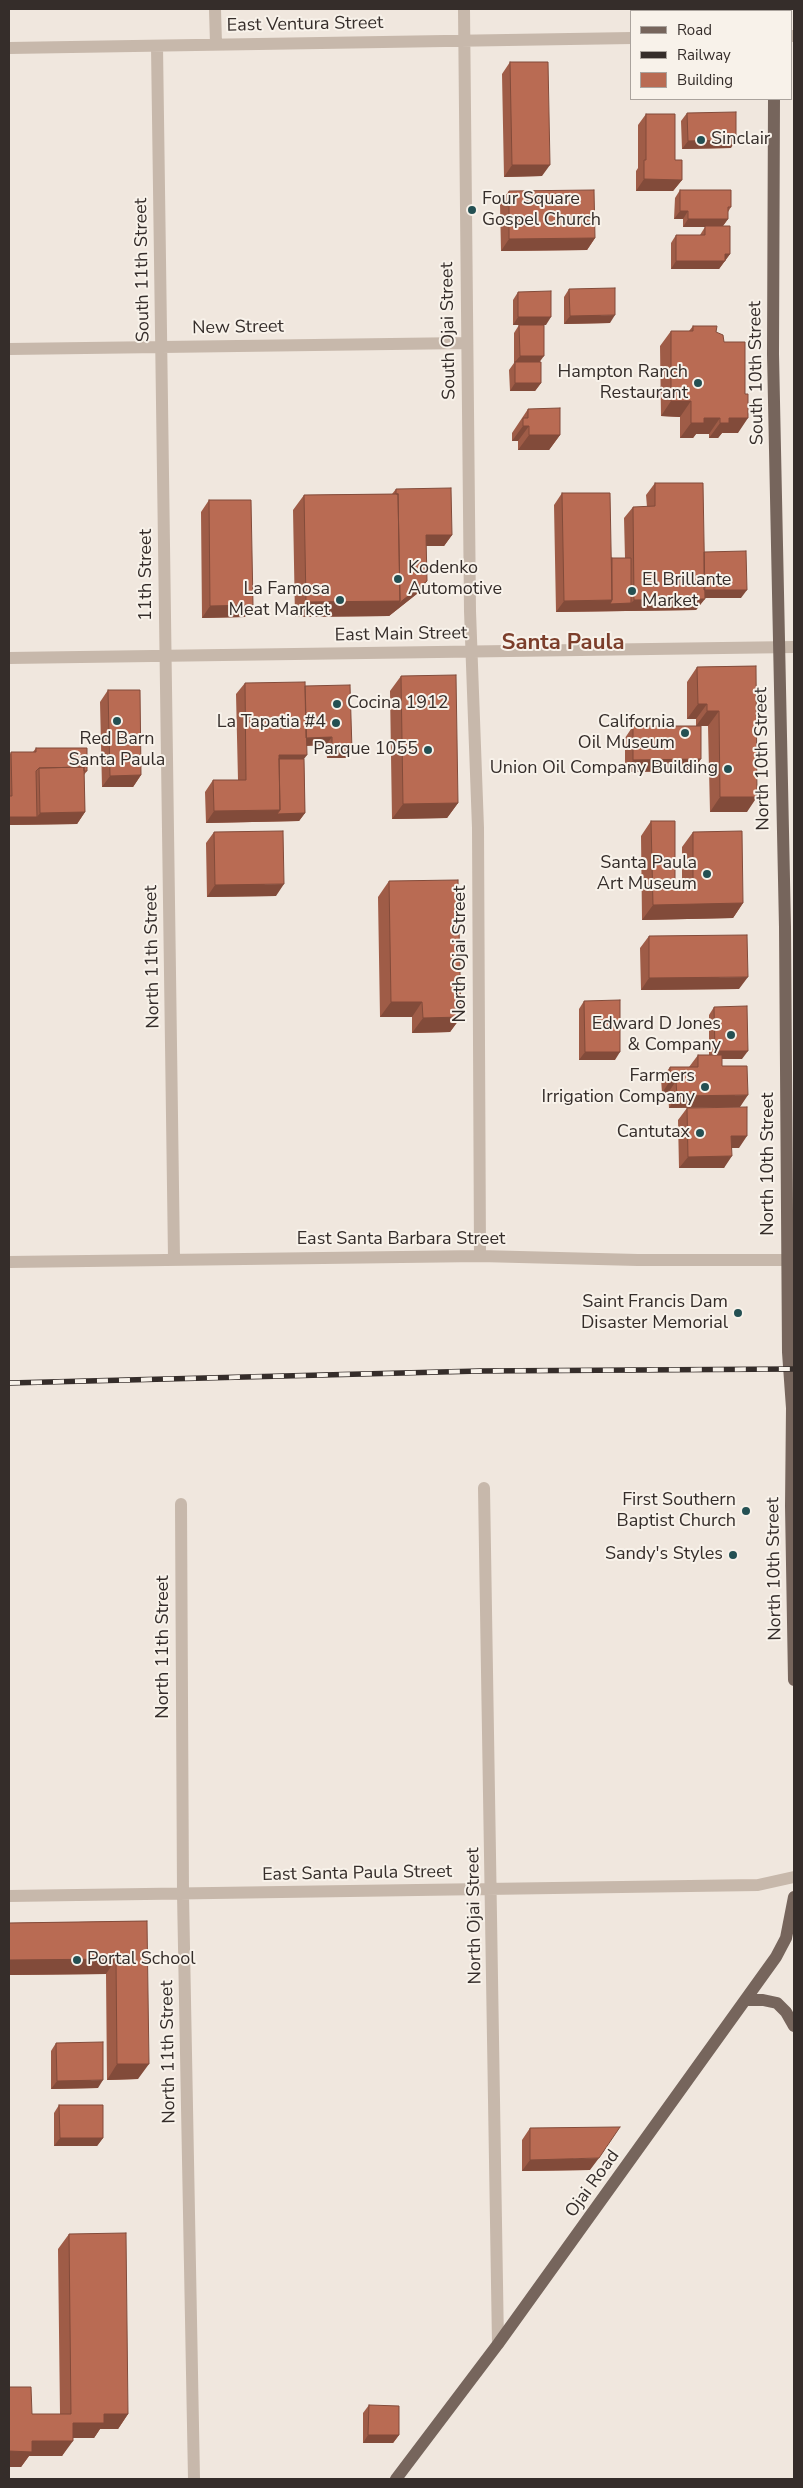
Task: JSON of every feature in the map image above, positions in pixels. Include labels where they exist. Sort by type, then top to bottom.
[{"type":"main road","name":"South 10th Street","points":[[774,100],[772,265],[778,648]]},
{"type":"main road","name":"North 10th Street","points":[[778,648],[791,1260],[788,1352],[792,1408],[794,1680]]},
{"type":"main road","name":"Ojai Road","points":[[396,2479],[498,2344],[776,1958],[786,1938],[794,1897]]},
{"type":"main road","points":[[746,2000],[763,2000],[777,2003],[786,2012],[794,2026]]},
{"type":"street","points":[[216,9],[216,44]]},
{"type":"street","name":"South Ojai Street","points":[[464,9],[472,652]]},
{"type":"street","name":"East Ventura Street","points":[[9,48],[630,38]]},
{"type":"street","name":"South 11th Street","points":[[157,46],[164,493]]},
{"type":"street","name":"New Street","points":[[9,349],[467,343]]},
{"type":"street","name":"11th Street","points":[[164,493],[165,656]]},
{"type":"street","name":"East Main Street","points":[[9,658],[794,647]]},
{"type":"street","name":"North Ojai Street","points":[[472,652],[478,828],[480,1256]]},
{"type":"street","name":"North 11th Street","points":[[165,656],[174,1258]]},
{"type":"street","name":"East Santa Barbara Street","points":[[9,1262],[174,1258],[480,1256],[791,1260]]},
{"type":"street","name":"North Ojai Street","points":[[484,1488],[498,2344]]},
{"type":"street","name":"North 11th Street","points":[[181,1504],[183,1894],[194,2479]]},
{"type":"street","name":"East Santa Paula Street","points":[[9,1896],[758,1885],[794,1877]]},
{"type":"building","points":[[510,62],[548,62],[550,165],[512,165]]},
{"type":"building","points":[[736,112],[736,140],[688,141],[687,113]]},
{"type":"building","points":[[646,114],[675,114],[675,160],[682,160],[682,180],[644,179]]},
{"type":"building","points":[[594,190],[595,238],[509,239],[509,191]]},
{"type":"building","points":[[680,190],[731,190],[731,207],[728,207],[728,219],[688,219],[688,211],[680,211]]},
{"type":"building","points":[[705,226],[730,226],[730,254],[725,254],[725,261],[676,261],[676,235],[705,235]]},
{"type":"building","points":[[615,288],[615,315],[570,316],[569,289]]},
{"type":"building","points":[[551,291],[551,317],[518,317],[518,292]]},
{"type":"building","points":[[519,325],[544,325],[544,356],[520,356]]},
{"type":"building","name":"Hampton Ranch Restaurant","points":[[693,326],[717,326],[716,332],[723,335],[724,342],[745,342],[745,394],[748,394],[748,418],[729,418],[729,423],[720,423],[720,418],[704,418],[704,423],[691,423],[691,401],[671,401],[671,331],[693,331]]},
{"type":"building","points":[[515,362],[541,362],[541,383],[515,383]]},
{"type":"building","points":[[560,408],[560,435],[529,435],[529,426],[523,426],[523,418],[528,418],[528,409]]},
{"type":"building","points":[[655,483],[703,483],[705,599],[634,600],[633,507],[655,506]]},
{"type":"building","points":[[451,488],[452,535],[426,535],[427,581],[398,604],[400,601],[398,494],[396,494],[396,489]]},
{"type":"building","points":[[562,493],[610,493],[612,600],[564,601]]},
{"type":"building","points":[[398,494],[400,601],[306,602],[304,495]]},
{"type":"building","points":[[209,500],[251,500],[253,605],[210,606]]},
{"type":"building","points":[[746,551],[747,590],[704,590],[704,552]]},
{"type":"building","points":[[612,558],[631,558],[631,603],[610,604],[612,600]]},
{"type":"building","name":"Union Oil Company Building","points":[[756,666],[757,797],[720,797],[719,711],[707,711],[707,704],[698,704],[697,667]]},
{"type":"building","points":[[456,675],[458,803],[403,804],[401,676]]},
{"type":"building","points":[[305,682],[307,755],[279,755],[280,810],[214,811],[213,780],[246,780],[245,683]]},
{"type":"building","points":[[350,685],[352,750],[332,751],[332,737],[306,738],[305,686]]},
{"type":"building","points":[[108,690],[140,690],[141,775],[110,776]]},
{"type":"building","points":[[633,726],[701,726],[701,759],[633,760]]},
{"type":"building","points":[[36,748],[87,748],[87,771],[84,771],[84,767],[39,768],[36,771],[37,817],[9,817],[9,796],[12,796],[11,752],[36,752]]},
{"type":"building","points":[[279,759],[304,759],[305,813],[277,814],[280,810]]},
{"type":"building","points":[[84,767],[85,812],[40,813],[39,768]]},
{"type":"building","points":[[651,821],[675,821],[675,885],[693,885],[693,832],[742,831],[743,903],[653,905]]},
{"type":"building","points":[[283,831],[284,884],[215,885],[214,832]]},
{"type":"building","points":[[458,880],[461,1017],[423,1018],[422,1002],[391,1002],[389,881]]},
{"type":"building","name":"Santa Paula Art Museum","points":[[747,935],[748,977],[649,978],[649,936]]},
{"type":"building","points":[[620,1000],[620,1052],[585,1052],[584,1001]]},
{"type":"building","points":[[747,1006],[748,1051],[715,1051],[714,1007]]},
{"type":"building","points":[[698,1055],[722,1055],[722,1066],[747,1066],[748,1095],[677,1096],[676,1081],[670,1081],[670,1067],[698,1067]]},
{"type":"building","points":[[747,1107],[747,1136],[731,1136],[732,1156],[688,1157],[687,1108]]},
{"type":"building","points":[[147,1921],[149,2064],[117,2064],[116,1959],[9,1960],[9,1923]]},
{"type":"building","points":[[103,2042],[103,2080],[57,2081],[56,2043]]},
{"type":"building","points":[[59,2105],[103,2105],[103,2138],[60,2138]]},
{"type":"building","points":[[620,2127],[599,2158],[530,2160],[530,2128]]},
{"type":"building","points":[[126,2233],[128,2414],[104,2414],[104,2423],[73,2423],[73,2441],[32,2441],[32,2452],[9,2451],[9,2387],[31,2387],[32,2414],[71,2414],[69,2234]]},
{"type":"building","points":[[369,2405],[399,2406],[399,2435],[368,2435]]},
{"type":"railway","points":[[9,1383],[480,1371],[794,1369]]},
{"type":"place","name":"Sinclair","points":[[701,140]]},
{"type":"place","name":"Four Square Gospel Church","points":[[472,210]]},
{"type":"place","name":"Hampton Ranch Restaurant","points":[[698,383]]},
{"type":"place","name":"Kodenko Automotive","points":[[398,579]]},
{"type":"place","name":"El Brillante Market","points":[[632,591]]},
{"type":"place","name":"La Famosa Meat Market","points":[[340,600]]},
{"type":"place","name":"Cocina 1912","points":[[337,704]]},
{"type":"place","name":"Red Barn Santa Paula","points":[[117,721]]},
{"type":"place","name":"La Tapatia #4","points":[[336,723]]},
{"type":"place","name":"California Oil Museum","points":[[685,733]]},
{"type":"place","name":"Parque 1055","points":[[428,750]]},
{"type":"place","name":"Union Oil Company Building","points":[[728,769]]},
{"type":"place","name":"Santa Paula Art Museum","points":[[707,874]]},
{"type":"place","name":"Edward D Jones & Company","points":[[731,1035]]},
{"type":"place","name":"Farmers Irrigation Company","points":[[705,1087]]},
{"type":"place","name":"Cantutax","points":[[700,1133]]},
{"type":"place","name":"Saint Francis Dam Disaster Memorial","points":[[738,1313]]},
{"type":"place","name":"First Southern Baptist Church","points":[[746,1511]]},
{"type":"place","name":"Sandy's Styles","points":[[733,1555]]},
{"type":"place","name":"Portal School","points":[[77,1960]]},
{"type":"district","name":"Santa Paula","points":[[563,644]]}]
